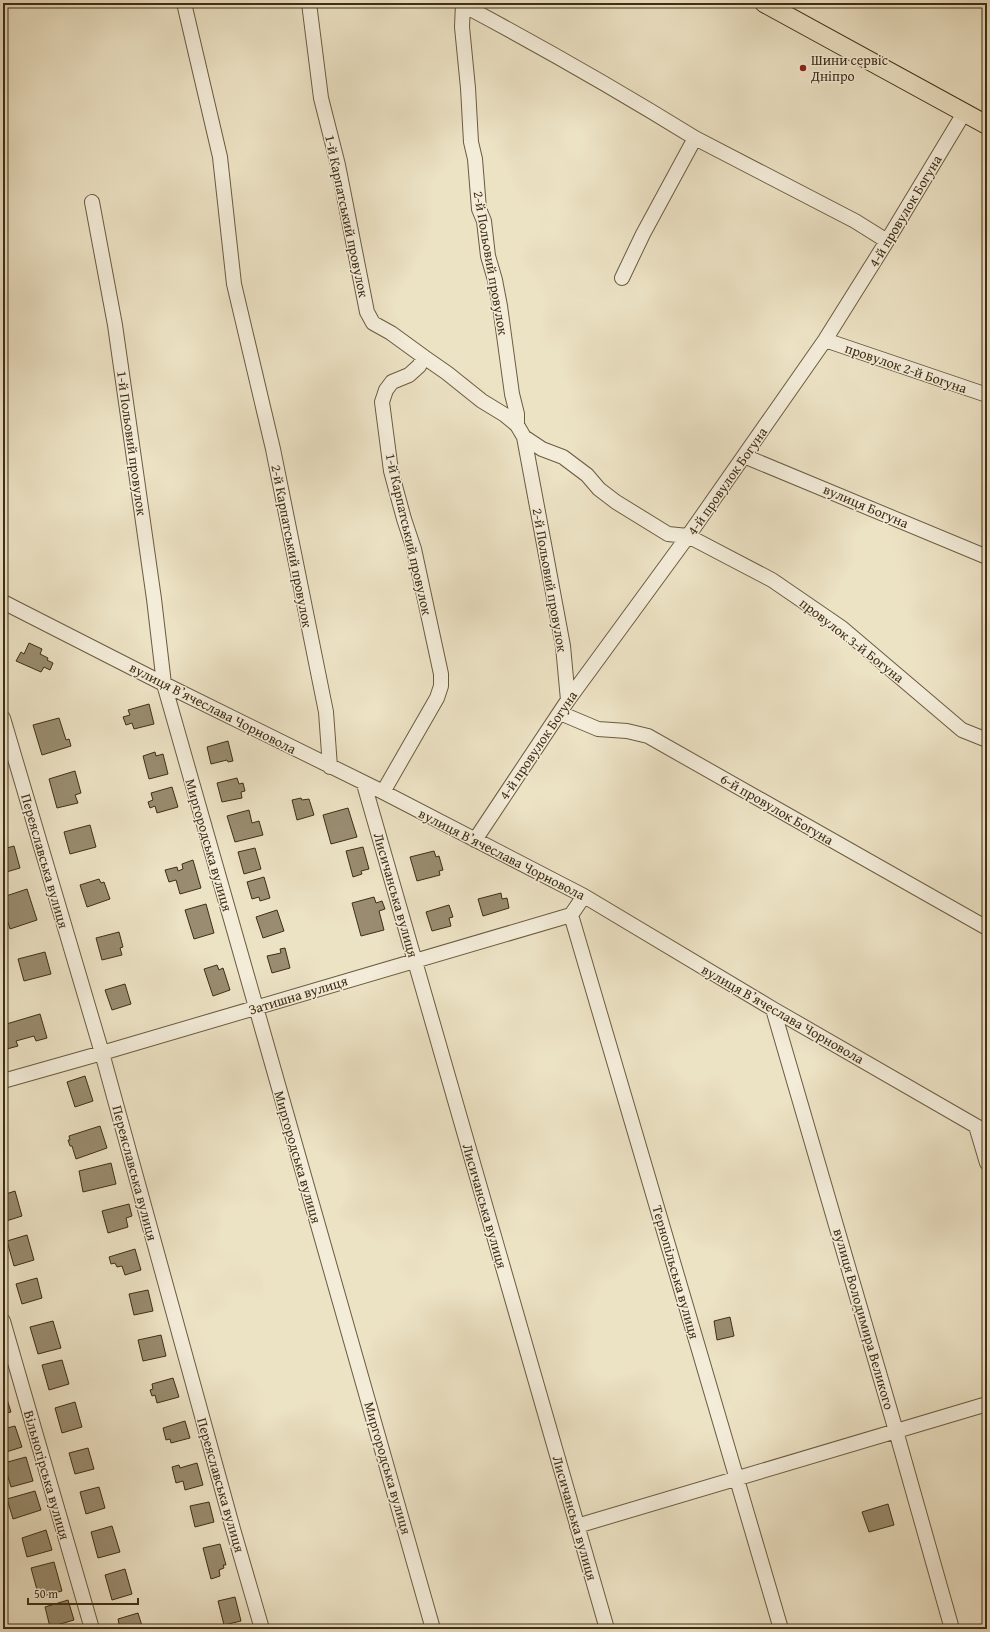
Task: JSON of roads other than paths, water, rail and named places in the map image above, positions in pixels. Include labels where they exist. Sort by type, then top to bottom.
[{"type":"main road","points":[[764,3],[987,125]]},
{"type":"street","name":"2-й Карпатський провулок","points":[[184,3],[220,156],[234,284],[273,449],[326,712],[330,767]]},
{"type":"street","name":"1-й Карпатський провулок","points":[[309,3],[321,98],[338,165],[367,312],[373,323],[391,333],[424,357],[419,366],[409,376],[392,382],[386,390],[382,402],[391,471],[414,549],[440,666],[441,686],[437,698],[382,792]]},
{"type":"street","points":[[463,4],[620,92],[695,138],[855,221],[887,241]]},
{"type":"street","name":"2-й Польовий провулок","points":[[463,4],[462,26],[471,142],[475,159],[479,209],[484,221],[488,256],[495,280],[500,306],[512,394],[521,431],[564,646],[568,700]]},
{"type":"street","name":"4-й провулок Богуна","points":[[475,840],[568,700],[688,536],[825,340],[964,113]]},
{"type":"street","points":[[622,278],[643,234],[695,138]]},
{"type":"street","name":"1-й Польовий провулок","points":[[92,202],[115,326],[154,599],[164,684]]},
{"type":"street","name":"провулок 2-й Богуна","points":[[825,340],[987,395]]},
{"type":"street","points":[[424,357],[482,401],[505,415],[542,449],[563,457],[587,475],[599,489],[616,502],[668,534],[688,536]]},
{"type":"street","name":"вулиця Богуна","points":[[744,456],[987,557]]},
{"type":"street","name":"провулок 3-й Богуна","points":[[688,536],[772,580],[842,628],[962,730],[987,740]]},
{"type":"street","name":"вулиця Вʼячеслава Чорновола","points":[[3,602],[382,792],[584,896],[773,1009],[982,1129]]},
{"type":"street","name":"Миргородська вулиця","points":[[164,684],[433,1629]]},
{"type":"street","name":"6-й провулок Богуна","points":[[560,713],[598,729],[626,731],[648,736],[987,928]]},
{"type":"street","name":"Переяславська вулиця","points":[[3,718],[102,1053],[262,1629]]},
{"type":"street","name":"Лисичанська вулиця","points":[[364,784],[607,1629]]},
{"type":"street","points":[[571,915],[584,896]]},
{"type":"street","name":"Затишна вулиця","points":[[3,1081],[571,915]]},
{"type":"street","name":"Тернопільська вулиця","points":[[571,915],[781,1629]]},
{"type":"street","name":"вулиця Володимира Великого","points":[[773,1009],[952,1629]]},
{"type":"street","points":[[982,1129],[987,1163]]},
{"type":"street","name":"Вільногірська вулиця","points":[[3,1321],[92,1629]]},
{"type":"street","points":[[577,1526],[987,1404]]},
{"type":"place","name":"Шини сервіс Дніпро","points":[[803,68]]}]
